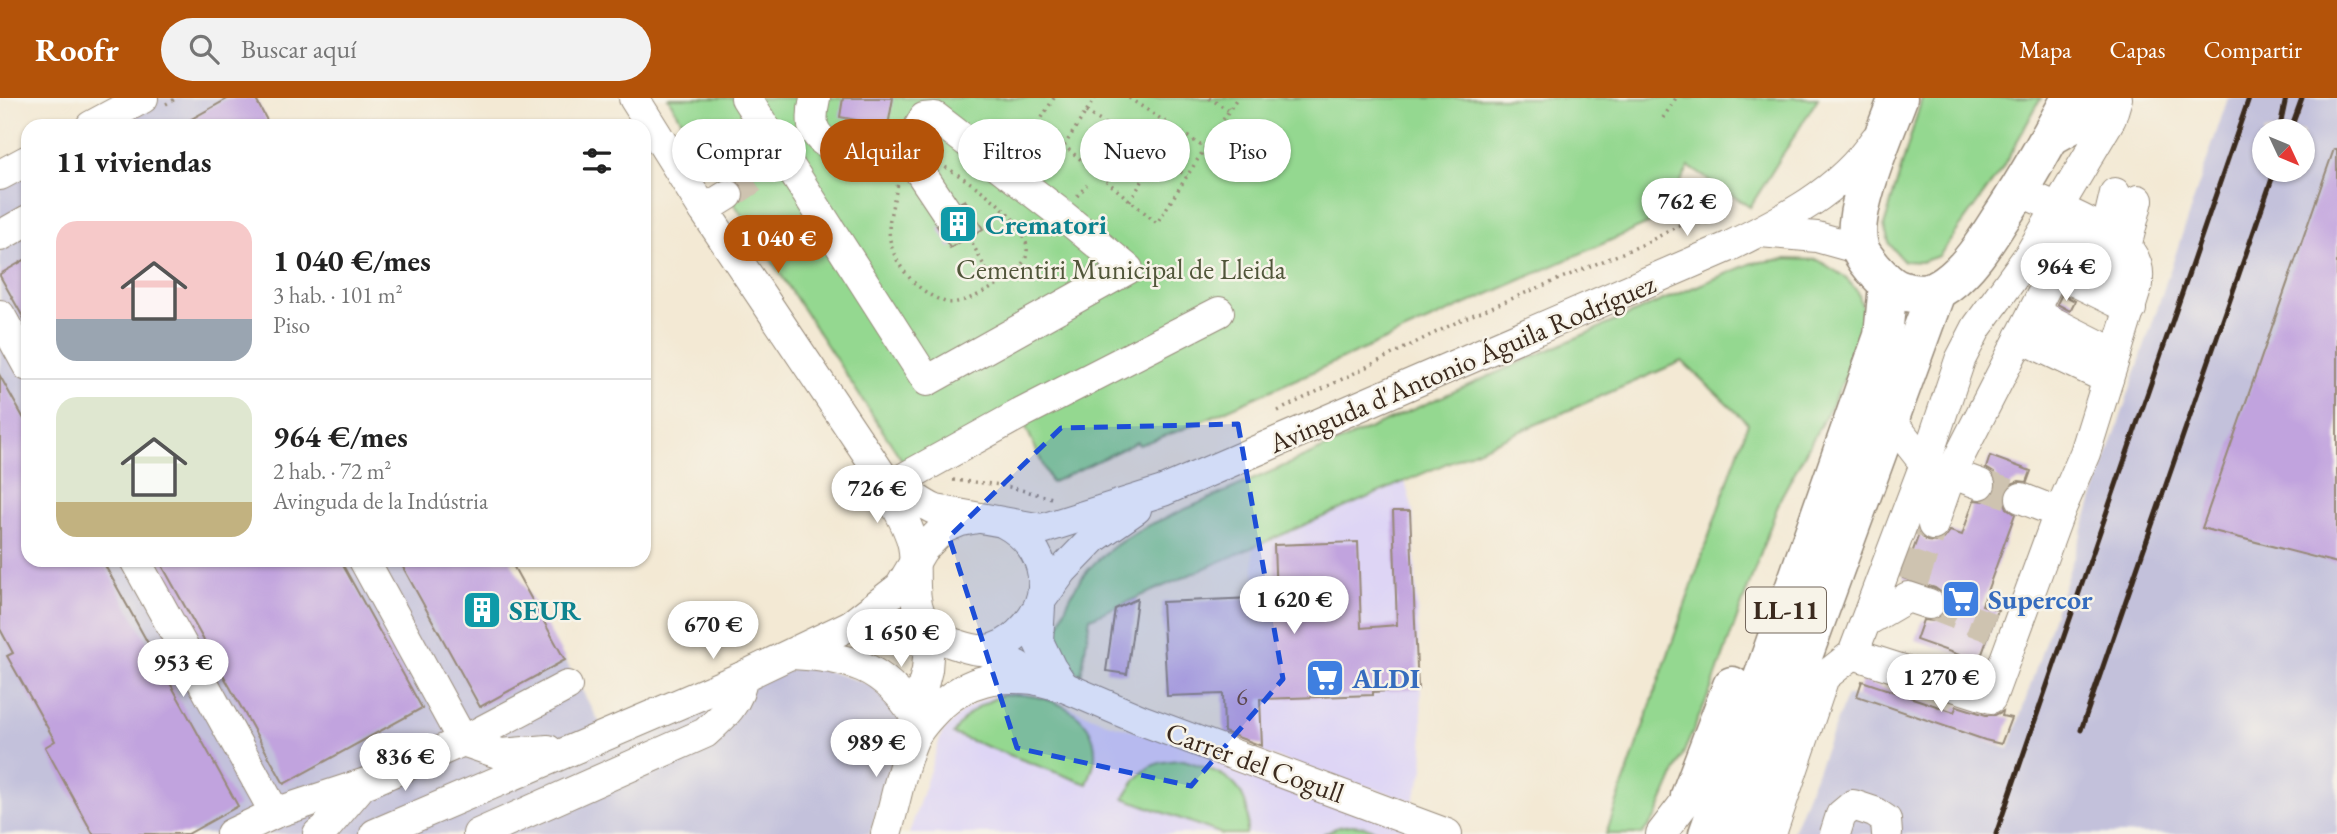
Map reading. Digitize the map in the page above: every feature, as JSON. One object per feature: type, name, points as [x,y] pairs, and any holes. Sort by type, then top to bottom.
[{"type":"main road","name":"LL-11","points":[[1738,834],[1936,292],[1965,268],[2019,191],[2071,98]]},
{"type":"main road","points":[[2051,136],[2090,114],[2109,98]]},
{"type":"main road","points":[[1895,107],[1867,184],[1857,239],[1860,249],[1888,285],[1920,295],[1936,292]]},
{"type":"main road","name":"LL-11","points":[[1709,834],[1883,336],[1888,285]]},
{"type":"main road","points":[[1690,796],[1796,525],[1864,387]]},
{"type":"street","points":[[634,98],[651,119]]},
{"type":"street","points":[[746,98],[758,119]]},
{"type":"street","points":[[2079,240],[2117,98]]},
{"type":"street","name":"Avinguda d'Antonio Águila Rodríguez","points":[[373,834],[741,677],[851,625],[900,587],[922,550],[944,528],[961,521],[990,520],[1042,529],[1163,491],[1760,232],[1812,201],[1846,175],[1867,153],[1895,107]]},
{"type":"street","points":[[110,119],[130,112]]},
{"type":"street","points":[[651,119],[711,195],[897,478],[921,504],[936,510],[990,520],[1018,531],[1035,552],[1044,578],[1038,641],[1051,668],[1051,683],[1011,677],[978,681],[956,691],[917,727]]},
{"type":"street","points":[[798,182],[927,381],[1128,269],[944,123]]},
{"type":"street","points":[[0,175],[21,164]]},
{"type":"street","points":[[927,182],[946,211]]},
{"type":"street","points":[[2019,191],[2079,240],[2134,296]]},
{"type":"street","points":[[1770,834],[1824,677],[1853,654],[1938,469],[2001,375],[2030,318],[2079,240],[2126,197]]},
{"type":"street","points":[[0,236],[21,224]]},
{"type":"street","name":"Avinguda d'Antonio Águila Rodríguez","points":[[1760,232],[1817,237],[1860,249]]},
{"type":"street","points":[[1853,654],[1991,698],[2002,631],[2085,453],[2134,296],[2138,265],[2079,240],[2025,261],[1977,327],[1960,360],[1938,469],[1933,525]]},
{"type":"street","points":[[886,834],[917,727],[927,670],[930,630],[922,620],[918,607],[912,541],[904,520],[887,491],[897,478],[1219,312]]},
{"type":"street","points":[[0,316],[21,354]]},
{"type":"street","points":[[2030,318],[2114,360]]},
{"type":"street","points":[[2030,318],[2114,360]]},
{"type":"street","points":[[1960,360],[2001,375]]},
{"type":"street","points":[[1889,418],[1938,469],[1980,484]]},
{"type":"street","name":"Avinguda d'Antonio Águila Rodríguez","points":[[851,625],[905,622],[930,630],[942,640],[971,649],[985,650],[1001,646],[1030,623],[1041,601],[1063,570],[1094,538],[1163,491]]},
{"type":"street","points":[[2021,498],[2059,513]]},
{"type":"street","points":[[139,567],[275,813]]},
{"type":"street","points":[[369,567],[463,741],[501,754],[576,747]]},
{"type":"street","points":[[1867,621],[1916,594]]},
{"type":"street","points":[[917,727],[942,687],[961,667],[985,650]]},
{"type":"street","name":"Carrer del Cogull","points":[[985,650],[1051,683],[1140,720],[1301,772],[1447,834]]},
{"type":"street","points":[[788,654],[831,657],[857,664],[879,676],[896,690],[917,727]]},
{"type":"street","points":[[478,834],[705,733],[736,699],[741,687],[741,677]]},
{"type":"street","points":[[232,834],[275,813],[366,783],[421,760],[567,686]]},
{"type":"street","points":[[421,760],[440,771],[451,785],[455,800]]},
{"type":"street","points":[[318,834],[366,783]]},
{"type":"street","points":[[366,783],[362,811],[373,834]]},
{"type":"street","points":[[1661,834],[1690,796]]},
{"type":"street","points":[[1677,834],[1690,796]]},
{"type":"street","points":[[1835,834],[1841,816],[1853,805],[1874,812],[1886,820],[1887,834]]},
{"type":"path","points":[[1041,119],[1054,98]]},
{"type":"path","points":[[1129,98],[1204,147]]},
{"type":"path","points":[[1209,98],[1229,111]]},
{"type":"path","points":[[1224,119],[1237,98]]},
{"type":"path","points":[[1663,118],[1676,98]]},
{"type":"path","points":[[1066,143],[1093,99]]},
{"type":"path","points":[[1086,112],[1097,119]]},
{"type":"path","points":[[1066,148],[1080,159]]},
{"type":"path","points":[[1190,171],[1204,150]]},
{"type":"path","points":[[1108,182],[1157,223],[1183,182]]},
{"type":"path","points":[[1130,201],[1142,182]]},
{"type":"path","points":[[1277,412],[1465,318],[1644,244],[1682,224],[1724,221]]},
{"type":"path","points":[[969,237],[995,285]]},
{"type":"path","points":[[897,478],[1002,485],[1055,498]]},
{"type":"highlighted area","points":[[1238,424],[1283,679],[1191,786],[1017,748],[949,537],[1061,428]]},
{"type":"shaded area","points":[[144,98],[255,98],[266,119],[105,119]]},
{"type":"shaded area","points":[[2228,98],[2337,98],[2337,834],[1792,834],[1847,695],[1873,701],[2009,749]]},
{"type":"shaded area","points":[[21,164],[21,567],[514,567],[606,734],[805,664],[872,685],[905,723],[870,834],[0,834],[0,175]]},
{"type":"shaded area","points":[[1405,481],[1413,511],[1424,770],[1413,801],[1262,753],[1253,548]],"holes":[[[1357,542],[1361,628],[1371,628],[1373,694],[1280,698],[1274,546]]]},
{"type":"shaded area","points":[[1017,692],[1048,698],[1107,723],[1292,775],[1445,834],[909,834],[942,733],[963,711],[983,699],[999,693]]},
{"type":"green space","name":"Cementiri Municipal de Lleida","points":[[668,98],[1818,98],[1750,207],[1689,167],[1659,219],[1181,430],[1139,445],[1137,442],[1051,483],[1016,405],[907,468],[720,182],[806,182],[806,119],[681,119]]},
{"type":"green space","points":[[1922,98],[2041,98],[2002,169],[1939,256],[1921,262],[1904,261],[1890,245],[1884,226]]},
{"type":"green space","points":[[1786,259],[1818,260],[1845,277],[1858,292],[1862,306],[1862,335],[1832,404],[1781,497],[1712,687],[1656,817],[1642,834],[1606,834],[1748,423],[1682,361],[1090,618],[1081,676],[1061,655],[1057,643],[1058,633],[1067,603],[1075,588],[1105,553],[1147,526],[1656,303],[1752,263]]},
{"type":"green space","points":[[1003,695],[1034,696],[1065,707],[1077,716],[1094,741],[1095,758],[1087,784],[953,734],[974,710]]},
{"type":"green space","points":[[1184,760],[1212,770],[1235,785],[1247,810],[1246,834],[1222,834],[1124,798],[1147,768],[1162,762]]},
{"type":"green space","points":[[1351,825],[1363,826],[1385,834],[1323,834]]},
{"type":"building","points":[[229,98],[255,98],[266,119],[192,119]]},
{"type":"building","points":[[843,98],[893,98],[889,119],[840,117]]},
{"type":"building","points":[[2334,149],[2337,149],[2337,563],[2202,528]]},
{"type":"building","name":"Crematori","points":[[965,200],[983,229],[950,248],[937,226],[946,228],[956,225],[962,218],[961,202]]},
{"type":"building","points":[[21,262],[21,314],[0,276]]},
{"type":"building","points":[[2062,294],[2075,301],[2070,311],[2057,304]]},
{"type":"building","points":[[0,376],[21,414],[21,567],[106,567],[238,806],[188,834],[93,834],[45,747],[55,741],[7,656],[13,653],[0,629]]},
{"type":"building","points":[[1990,456],[2031,471],[2027,482],[2011,484],[2005,492],[2004,501],[2007,508],[2015,514],[1982,605],[1998,610],[1979,662],[1916,640],[1923,620],[1933,621],[1941,617],[1946,609],[1946,600],[1935,588],[1903,578],[1919,534],[1927,541],[1936,542],[1944,539],[1950,531],[1962,535],[1974,500],[1984,501],[1992,497],[1997,482],[1994,473],[1986,468]]},
{"type":"building","points":[[1393,511],[1410,511],[1418,689],[1373,692],[1373,695],[1260,699],[1262,746],[1224,732],[1223,694],[1167,696],[1162,602],[1276,597],[1274,545],[1358,542],[1361,628],[1397,625]]},
{"type":"building","points":[[163,567],[344,567],[422,708],[284,784]]},
{"type":"building","name":"SEUR","points":[[403,567],[514,567],[565,660],[480,707]]},
{"type":"building","points":[[1137,599],[1127,674],[1106,671],[1115,609]]},
{"type":"building","points":[[1862,681],[1954,712],[1957,706],[1986,715],[2003,711],[2002,716],[2011,718],[2001,744],[1857,696]]},
{"type":"tunnel","points":[[728,195],[747,182]]},
{"type":"tunnel","points":[[1980,484],[2021,498]]},
{"type":"tunnel","points":[[1913,582],[1933,525]]},
{"type":"tunnel","points":[[1929,604],[1992,628]]},
{"type":"railway","points":[[1996,834],[2249,98]]},
{"type":"railway","points":[[2282,119],[2286,98]]},
{"type":"railway","points":[[2294,119],[2302,98]]},
{"type":"railway","points":[[2081,730],[2271,182]]},
{"type":"place","name":"Crematori","points":[[958,224]]},
{"type":"place","name":"Supercor","points":[[1961,599]]},
{"type":"place","name":"SEUR","points":[[482,610]]},
{"type":"place","name":"ALDI","points":[[1325,678]]}]
